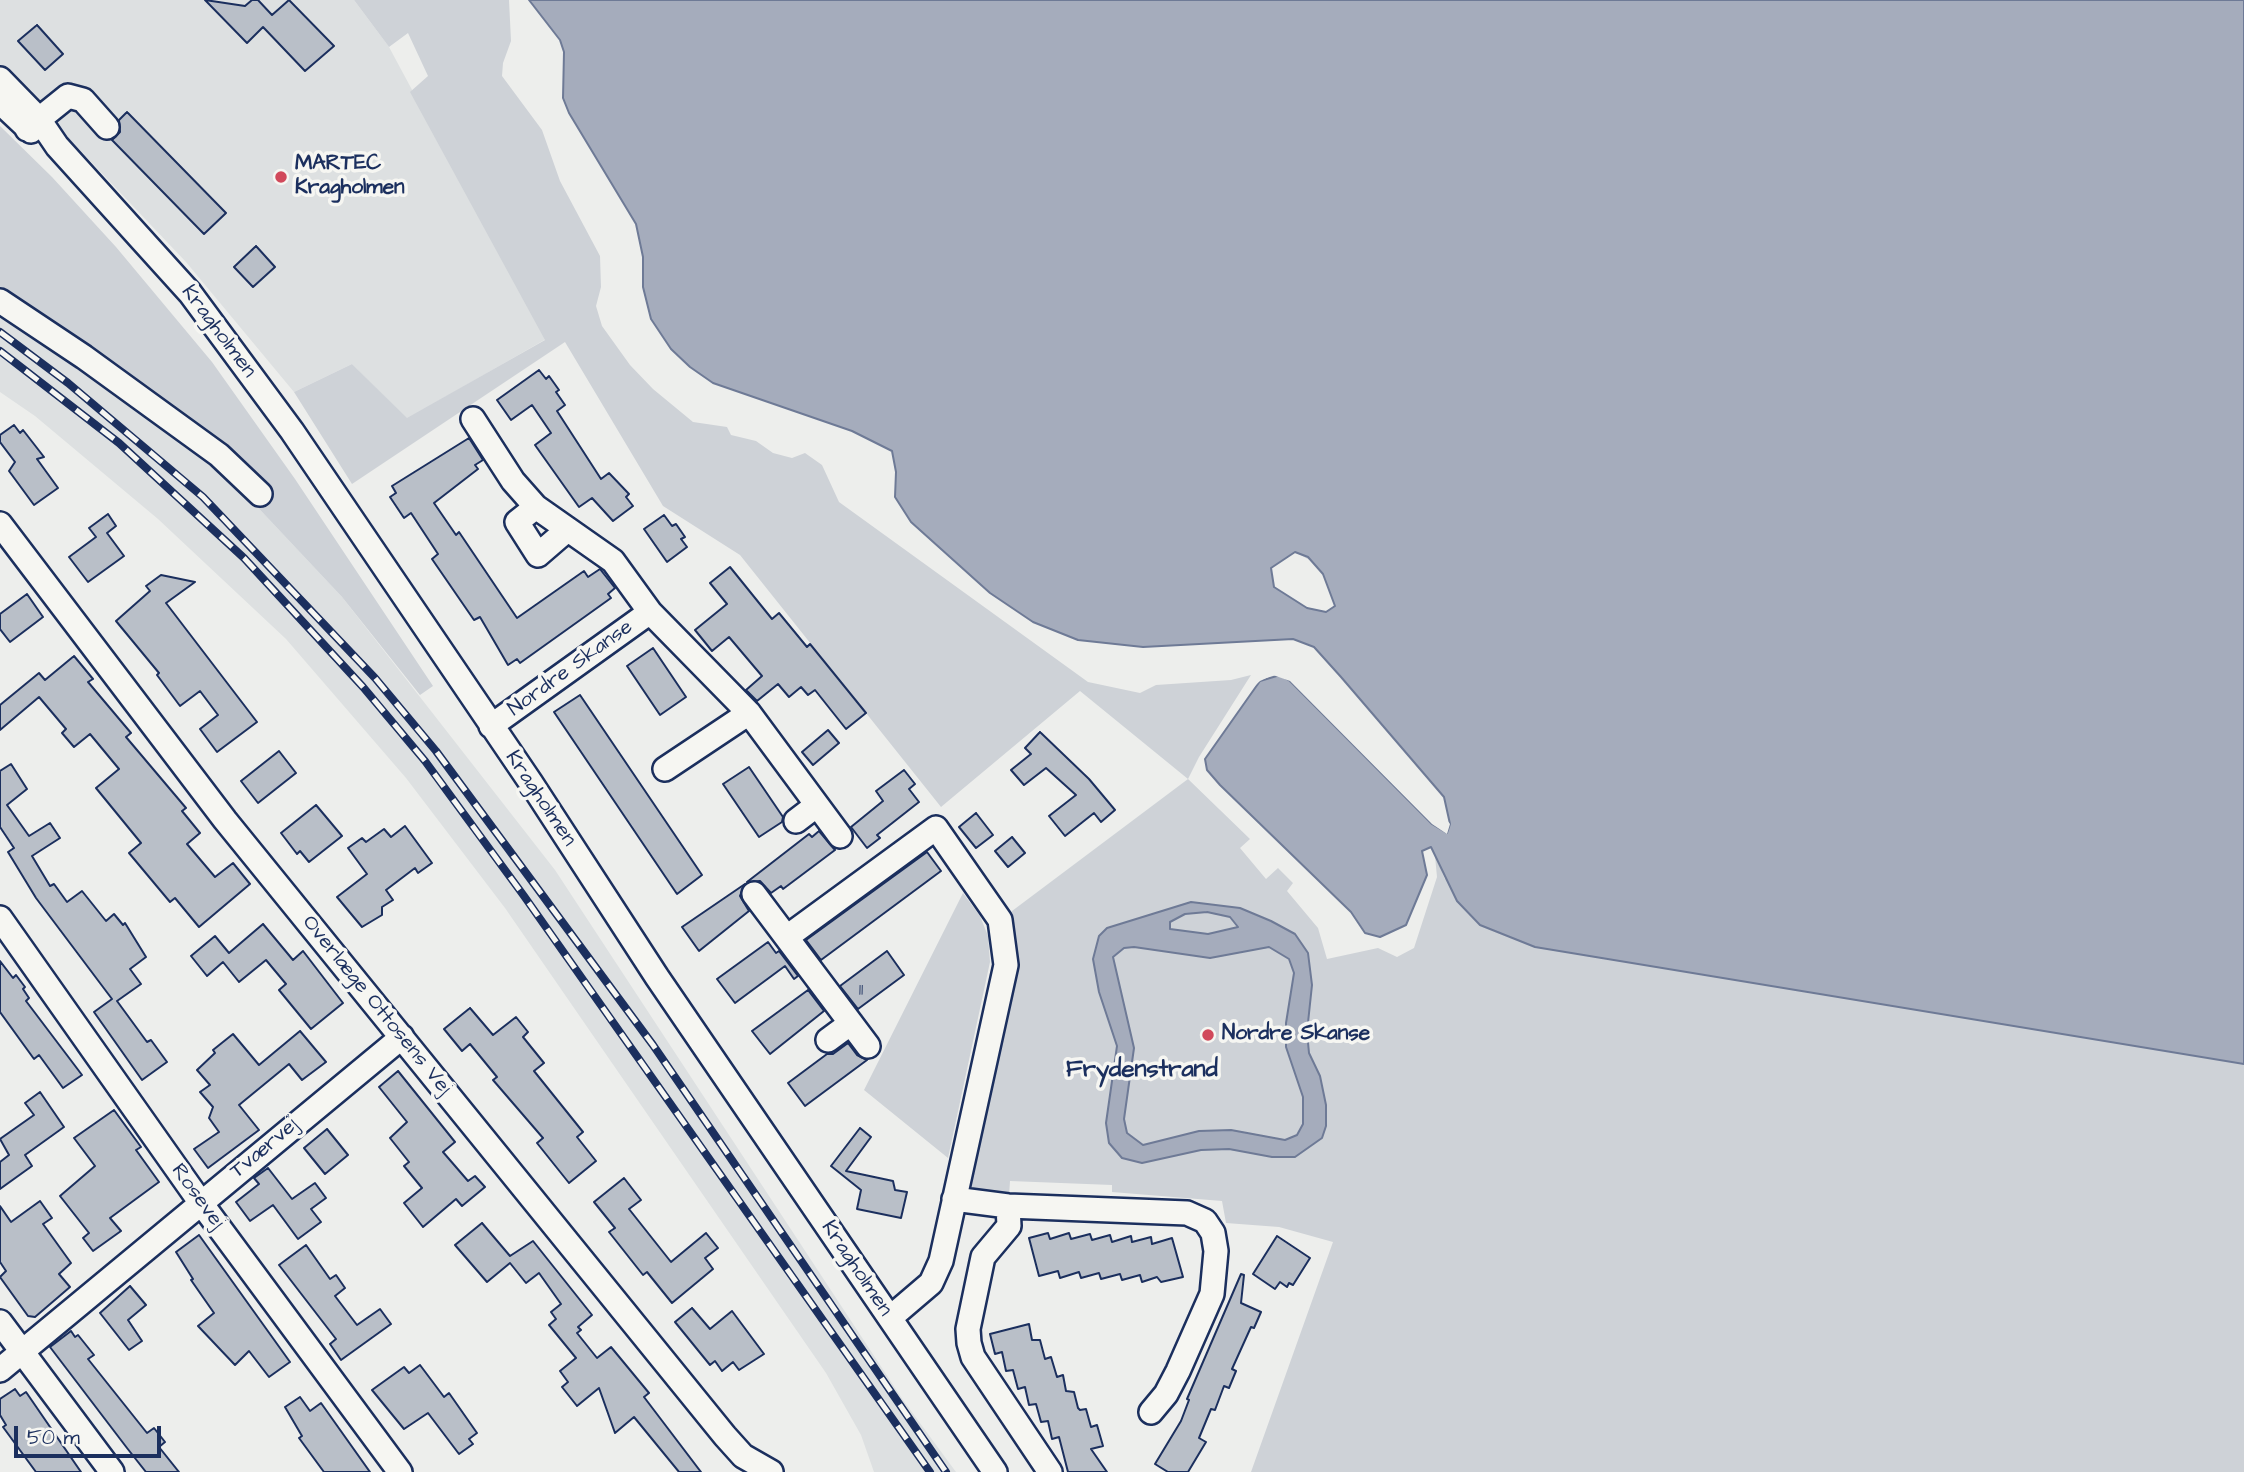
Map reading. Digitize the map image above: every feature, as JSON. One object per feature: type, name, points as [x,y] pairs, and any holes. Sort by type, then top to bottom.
[{"type":"street","name":"Kragholmen","points":[[0,79],[33,123],[145,240],[227,341],[292,431],[995,1472]]},
{"type":"street","points":[[33,123],[68,96],[75,96],[83,100],[107,127]]},
{"type":"street","name":"Kragholmen","points":[[0,102],[33,123]]},
{"type":"street","points":[[0,302],[84,357],[219,455],[260,494]]},
{"type":"street","name":"Nordre Skanse","points":[[473,419],[513,481],[536,507],[567,530],[600,549],[650,612],[750,712],[840,836]]},
{"type":"street","points":[[536,507],[517,522],[538,555],[567,530]]},
{"type":"street","name":"Overlæge Ottosens Vej","points":[[0,524],[142,715],[724,1436],[743,1456],[771,1472]]},
{"type":"street","name":"Nordre Skanse","points":[[491,726],[650,612]]},
{"type":"street","points":[[665,769],[750,712]]},
{"type":"street","points":[[796,821],[817,805]]},
{"type":"street","points":[[787,937],[936,828],[1000,920],[1006,965],[941,1261],[931,1283],[890,1318]]},
{"type":"street","points":[[754,894],[868,1046]]},
{"type":"street","name":"Rosevej","points":[[0,918],[201,1203],[400,1472]]},
{"type":"street","points":[[828,1040],[851,1023]]},
{"type":"street","name":"Tværvej","points":[[0,1370],[402,1037]]},
{"type":"street","points":[[954,1199],[1008,1206],[1187,1213],[1205,1221],[1213,1233],[1216,1251],[1212,1294],[1172,1383],[1151,1412]]},
{"type":"street","points":[[1008,1206],[1009,1226],[983,1257],[968,1329],[969,1343],[973,1357],[1050,1472]]},
{"type":"street","points":[[0,1322],[112,1472]]},
{"type":"shaded area","name":"MARTEC Kragholmen","points":[[0,0],[354,0],[389,47],[546,339],[407,419],[352,364],[294,392],[186,262],[0,66]]},
{"type":"shaded area","points":[[354,0],[509,0],[511,41],[503,63],[502,76],[542,130],[560,181],[600,256],[601,287],[596,306],[602,326],[630,365],[653,389],[693,422],[727,427],[731,435],[756,441],[773,453],[792,458],[805,453],[822,465],[839,502],[1088,682],[1140,693],[1156,685],[1231,680],[1251,675],[1188,779],[1080,691],[941,807],[740,555],[663,506],[565,342],[352,484],[294,392],[352,364],[407,418],[545,340],[410,92],[428,76],[408,33],[389,47]]},
{"type":"shaded area","points":[[2244,0],[2244,1472],[1251,1472],[1333,1242],[1279,1227],[1226,1223],[1222,1201],[1112,1192],[1112,1185],[1010,1181],[1009,1196],[966,1191],[1016,972],[1012,911],[1188,779],[1250,839],[1240,848],[1266,879],[1278,868],[1293,883],[1287,891],[1318,928],[1327,959],[1378,948],[1397,957],[1414,948],[1437,877],[1435,856],[1445,879],[1487,865],[1335,606],[1323,574],[1315,563],[1295,552],[1262,574],[1241,580]]},
{"type":"shaded area","points":[[0,126],[52,177],[116,247],[212,362],[295,479],[433,686],[420,695],[342,597],[216,463],[0,317]]},
{"type":"shaded area","points":[[0,317],[216,463],[342,597],[555,870],[903,1400],[956,1472],[874,1472],[861,1435],[826,1373],[505,908],[406,778],[286,639],[158,519],[35,416],[0,392]]},
{"type":"shaded area","points":[[963,893],[980,916],[988,936],[990,962],[948,1158],[864,1090]]},
{"type":"water","points":[[529,0],[2244,0],[2244,1064],[1535,947],[1480,925],[1457,901],[1431,847],[1422,851],[1427,875],[1406,925],[1380,937],[1365,933],[1351,912],[1220,785],[1207,770],[1205,759],[1260,681],[1280,675],[1290,681],[1432,824],[1447,833],[1450,824],[1444,797],[1314,647],[1293,639],[1143,647],[1078,640],[1033,622],[990,593],[911,522],[895,497],[896,472],[892,451],[852,431],[713,383],[690,367],[671,349],[651,319],[643,287],[643,257],[636,224],[569,113],[563,98],[564,52],[560,40]],"holes":[[[1295,552],[1308,557],[1323,574],[1335,606],[1326,612],[1307,608],[1274,587],[1271,568]]]},
{"type":"water","points":[[1191,902],[1240,908],[1295,934],[1308,953],[1312,985],[1307,1032],[1309,1053],[1320,1076],[1326,1105],[1326,1126],[1322,1138],[1295,1157],[1272,1157],[1229,1149],[1201,1150],[1142,1163],[1122,1158],[1109,1143],[1106,1123],[1117,1046],[1099,992],[1093,959],[1099,936],[1107,928]],"holes":[[[1207,912],[1230,917],[1238,927],[1208,934],[1170,929],[1170,922],[1185,914]],[[1134,947],[1210,958],[1269,947],[1289,959],[1294,973],[1286,1023],[1286,1047],[1303,1097],[1303,1124],[1297,1135],[1285,1140],[1231,1130],[1199,1131],[1143,1145],[1127,1133],[1124,1119],[1134,1048],[1113,957],[1124,948]]]},
{"type":"pier","points":[[1272,672],[1281,672],[1293,678],[1434,821],[1445,828],[1446,819],[1450,824],[1447,834],[1432,824],[1290,681],[1273,675],[1260,681],[1245,695],[1258,678]]},
{"type":"building","points":[[205,0],[245,6],[252,0],[258,0],[272,15],[289,0],[334,46],[305,71],[263,27],[247,43]]},
{"type":"building","points":[[37,25],[63,54],[45,70],[18,41]]},
{"type":"building","points":[[127,112],[226,213],[204,234],[112,140],[120,132],[119,120]]},
{"type":"building","points":[[256,246],[275,267],[253,287],[234,267]]},
{"type":"building","points":[[539,370],[546,379],[549,376],[559,390],[556,392],[565,405],[557,411],[601,479],[609,473],[629,494],[626,497],[633,506],[613,521],[592,498],[579,507],[535,445],[551,433],[532,405],[511,420],[497,400]]},
{"type":"building","points":[[14,425],[20,433],[23,430],[44,457],[37,459],[58,488],[34,505],[9,471],[15,462],[0,442],[0,435]]},
{"type":"building","points":[[469,438],[483,460],[475,465],[478,469],[434,503],[456,535],[459,532],[517,618],[584,571],[588,577],[600,569],[615,588],[608,594],[611,598],[520,663],[517,659],[508,665],[480,617],[474,620],[432,559],[438,554],[411,513],[404,518],[390,497],[396,493],[392,486]]},
{"type":"building","points":[[108,514],[116,526],[107,533],[124,556],[88,582],[69,557],[96,537],[89,528]]},
{"type":"building","points":[[664,515],[672,526],[676,524],[685,537],[681,539],[687,547],[667,562],[644,529]]},
{"type":"building","points":[[730,567],[772,619],[779,613],[807,647],[810,644],[866,713],[846,729],[815,690],[808,695],[801,687],[789,697],[778,684],[757,701],[746,690],[762,676],[729,637],[712,651],[695,630],[727,604],[710,583]]},
{"type":"building","points":[[161,575],[195,582],[166,603],[257,722],[217,752],[200,729],[218,715],[200,691],[180,706],[157,675],[159,673],[116,621],[150,591],[146,586]]},
{"type":"building","points":[[27,594],[43,617],[10,642],[0,629],[0,614]]},
{"type":"building","points":[[653,648],[686,697],[660,715],[627,666]]},
{"type":"building","points":[[74,656],[93,679],[88,682],[131,733],[126,737],[186,808],[182,811],[200,833],[187,844],[215,877],[233,863],[250,884],[199,927],[175,898],[170,902],[129,853],[141,843],[96,788],[119,769],[90,734],[74,747],[62,733],[66,729],[39,697],[0,730],[0,705],[39,673],[45,680]]},
{"type":"building","points":[[580,695],[702,875],[677,894],[554,712]]},
{"type":"building","points":[[828,730],[839,743],[813,765],[802,752]]},
{"type":"building","points":[[1040,732],[1089,779],[1115,810],[1101,822],[1094,813],[1065,836],[1049,816],[1076,795],[1046,768],[1024,785],[1011,770],[1031,754],[1025,748]]},
{"type":"building","points":[[279,751],[296,773],[258,803],[241,781]]},
{"type":"building","points":[[11,764],[27,789],[7,805],[29,836],[50,823],[60,838],[32,856],[50,886],[54,884],[67,902],[82,891],[106,921],[114,914],[123,925],[125,923],[146,957],[130,969],[141,984],[117,1001],[147,1042],[151,1040],[167,1062],[142,1080],[94,1012],[112,999],[36,898],[8,852],[14,848],[0,827],[0,771]]},
{"type":"building","points":[[749,767],[783,817],[782,822],[759,837],[723,784]]},
{"type":"building","points":[[904,770],[915,784],[909,789],[919,802],[877,835],[880,838],[867,848],[851,827],[883,801],[876,791]]},
{"type":"building","points":[[316,805],[342,836],[309,862],[300,851],[297,854],[281,833]]},
{"type":"building","points":[[976,813],[993,835],[976,848],[959,827]]},
{"type":"building","points":[[405,826],[432,863],[418,873],[415,868],[386,890],[393,900],[382,907],[382,915],[362,927],[337,897],[367,874],[348,848],[362,838],[366,842],[384,829],[391,837]]},
{"type":"building","points":[[819,831],[835,850],[783,889],[781,886],[771,893],[760,881],[747,882],[809,834],[812,837]]},
{"type":"building","points":[[1012,837],[1025,853],[1008,867],[995,851]]},
{"type":"building","points":[[927,852],[941,871],[821,960],[806,940]]},
{"type":"building","points":[[745,884],[740,896],[749,911],[699,951],[682,927]]},
{"type":"building","points":[[263,924],[293,960],[303,951],[343,1003],[311,1029],[279,990],[286,984],[266,960],[239,982],[223,962],[207,976],[191,956],[215,936],[229,953]]},
{"type":"building","points":[[768,942],[776,953],[779,951],[798,976],[794,979],[785,966],[735,1003],[717,979]]},
{"type":"building","points":[[887,951],[904,975],[858,1009],[840,986]]},
{"type":"building","points":[[0,961],[13,978],[16,975],[25,987],[23,989],[29,998],[26,1001],[82,1075],[63,1088],[39,1055],[34,1059],[0,1012]]},
{"type":"building","points":[[808,990],[824,1011],[770,1054],[752,1031]]},
{"type":"building","points":[[470,1008],[493,1035],[516,1017],[528,1032],[523,1037],[544,1063],[534,1071],[583,1132],[577,1137],[596,1161],[569,1183],[537,1143],[543,1138],[493,1080],[497,1077],[470,1044],[462,1051],[444,1029]]},
{"type":"building","points":[[300,1031],[326,1062],[302,1080],[289,1064],[239,1105],[259,1130],[208,1168],[194,1149],[219,1132],[209,1118],[213,1107],[200,1092],[210,1085],[197,1070],[215,1053],[213,1050],[233,1034],[259,1065]]},
{"type":"building","points":[[848,1043],[857,1055],[867,1060],[805,1106],[788,1083],[827,1054],[833,1054]]},
{"type":"building","points":[[398,1071],[455,1142],[443,1152],[468,1181],[475,1176],[485,1187],[462,1206],[456,1199],[423,1227],[404,1203],[422,1188],[404,1166],[409,1162],[390,1138],[407,1122],[379,1087]]},
{"type":"building","points":[[40,1092],[64,1127],[25,1155],[32,1166],[0,1189],[0,1162],[9,1155],[0,1139],[34,1115],[25,1103]]},
{"type":"building","points":[[114,1110],[141,1147],[136,1150],[159,1182],[110,1218],[121,1231],[93,1251],[83,1238],[89,1233],[60,1196],[95,1166],[74,1138]]},
{"type":"building","points":[[860,1128],[871,1137],[846,1171],[893,1181],[895,1190],[907,1192],[901,1218],[857,1209],[861,1190],[831,1166]]},
{"type":"building","points":[[327,1129],[348,1155],[325,1174],[304,1148]]},
{"type":"building","points":[[268,1168],[292,1199],[315,1183],[326,1198],[311,1209],[321,1222],[298,1239],[273,1205],[250,1221],[236,1202],[259,1184],[254,1178]]},
{"type":"building","points":[[624,1178],[641,1200],[629,1209],[671,1262],[706,1233],[718,1248],[705,1258],[713,1269],[672,1303],[647,1272],[643,1275],[609,1232],[615,1228],[594,1202]]},
{"type":"building","points":[[40,1201],[52,1218],[43,1224],[71,1263],[59,1274],[70,1287],[35,1317],[28,1316],[0,1277],[6,1271],[0,1262],[0,1206],[11,1222]]},
{"type":"building","points":[[482,1223],[510,1256],[533,1241],[592,1315],[578,1327],[581,1330],[577,1333],[597,1358],[611,1347],[649,1393],[644,1397],[701,1472],[679,1472],[634,1417],[615,1433],[599,1388],[577,1406],[562,1387],[568,1382],[560,1371],[576,1358],[549,1325],[556,1319],[551,1312],[561,1304],[539,1273],[526,1283],[510,1263],[487,1282],[455,1245]]},
{"type":"building","points":[[1048,1233],[1050,1239],[1069,1233],[1071,1239],[1090,1234],[1092,1240],[1110,1235],[1112,1242],[1131,1236],[1132,1242],[1151,1237],[1152,1244],[1172,1238],[1183,1277],[1161,1282],[1157,1277],[1142,1282],[1140,1275],[1122,1280],[1120,1274],[1101,1279],[1099,1273],[1081,1278],[1079,1272],[1060,1278],[1058,1271],[1039,1276],[1029,1238]]},
{"type":"building","points":[[199,1235],[290,1362],[269,1377],[249,1351],[235,1365],[198,1326],[214,1313],[176,1252]]},
{"type":"building","points":[[1277,1236],[1310,1258],[1293,1285],[1289,1283],[1287,1287],[1280,1282],[1275,1289],[1253,1274]]},
{"type":"building","points":[[306,1245],[330,1279],[336,1275],[345,1288],[335,1296],[357,1325],[380,1309],[391,1324],[341,1360],[330,1344],[336,1339],[279,1265]]},
{"type":"building","points":[[1241,1274],[1244,1275],[1241,1303],[1261,1312],[1254,1328],[1251,1327],[1232,1369],[1236,1371],[1229,1388],[1224,1386],[1215,1410],[1211,1409],[1199,1438],[1206,1442],[1188,1472],[1168,1472],[1155,1464],[1181,1421],[1189,1400],[1187,1399]]},
{"type":"building","points":[[130,1286],[146,1305],[128,1320],[142,1341],[129,1350],[100,1313]]},
{"type":"building","points":[[692,1308],[710,1329],[732,1311],[764,1354],[739,1370],[733,1362],[722,1371],[715,1361],[710,1365],[675,1322]]},
{"type":"building","points":[[1029,1324],[1032,1340],[1040,1340],[1045,1359],[1051,1357],[1057,1377],[1063,1375],[1066,1391],[1074,1392],[1080,1410],[1086,1409],[1091,1427],[1097,1425],[1103,1446],[1091,1449],[1107,1472],[1068,1472],[1059,1437],[1052,1439],[1048,1421],[1041,1422],[1036,1404],[1029,1405],[1025,1387],[1018,1389],[1013,1370],[1006,1371],[1002,1352],[995,1354],[990,1334]]},
{"type":"building","points":[[71,1331],[75,1337],[78,1335],[94,1355],[88,1359],[147,1433],[154,1428],[165,1442],[159,1447],[179,1472],[146,1472],[127,1448],[50,1347]]},
{"type":"building","points":[[420,1365],[444,1397],[449,1393],[477,1433],[469,1439],[473,1444],[459,1454],[428,1413],[404,1429],[372,1390],[404,1367],[409,1373]]},
{"type":"building","points":[[15,1389],[20,1396],[26,1392],[81,1472],[36,1472],[3,1427],[6,1425],[0,1415],[0,1399]]},
{"type":"building","points":[[300,1397],[310,1411],[321,1403],[370,1472],[324,1472],[299,1438],[302,1436],[285,1407]]},
{"type":"railway","points":[[0,332],[68,383],[203,497],[375,678],[436,751],[653,1045],[946,1472]]},
{"type":"railway","points":[[0,351],[119,443],[244,558],[363,687],[425,761],[524,896],[930,1472]]},
{"type":"place","name":"MARTEC Kragholmen","points":[[281,177]]},
{"type":"place","name":"Nordre Skanse","points":[[1208,1035]]},
{"type":"district","name":"Frydenstrand","points":[[1142,1071]]}]
